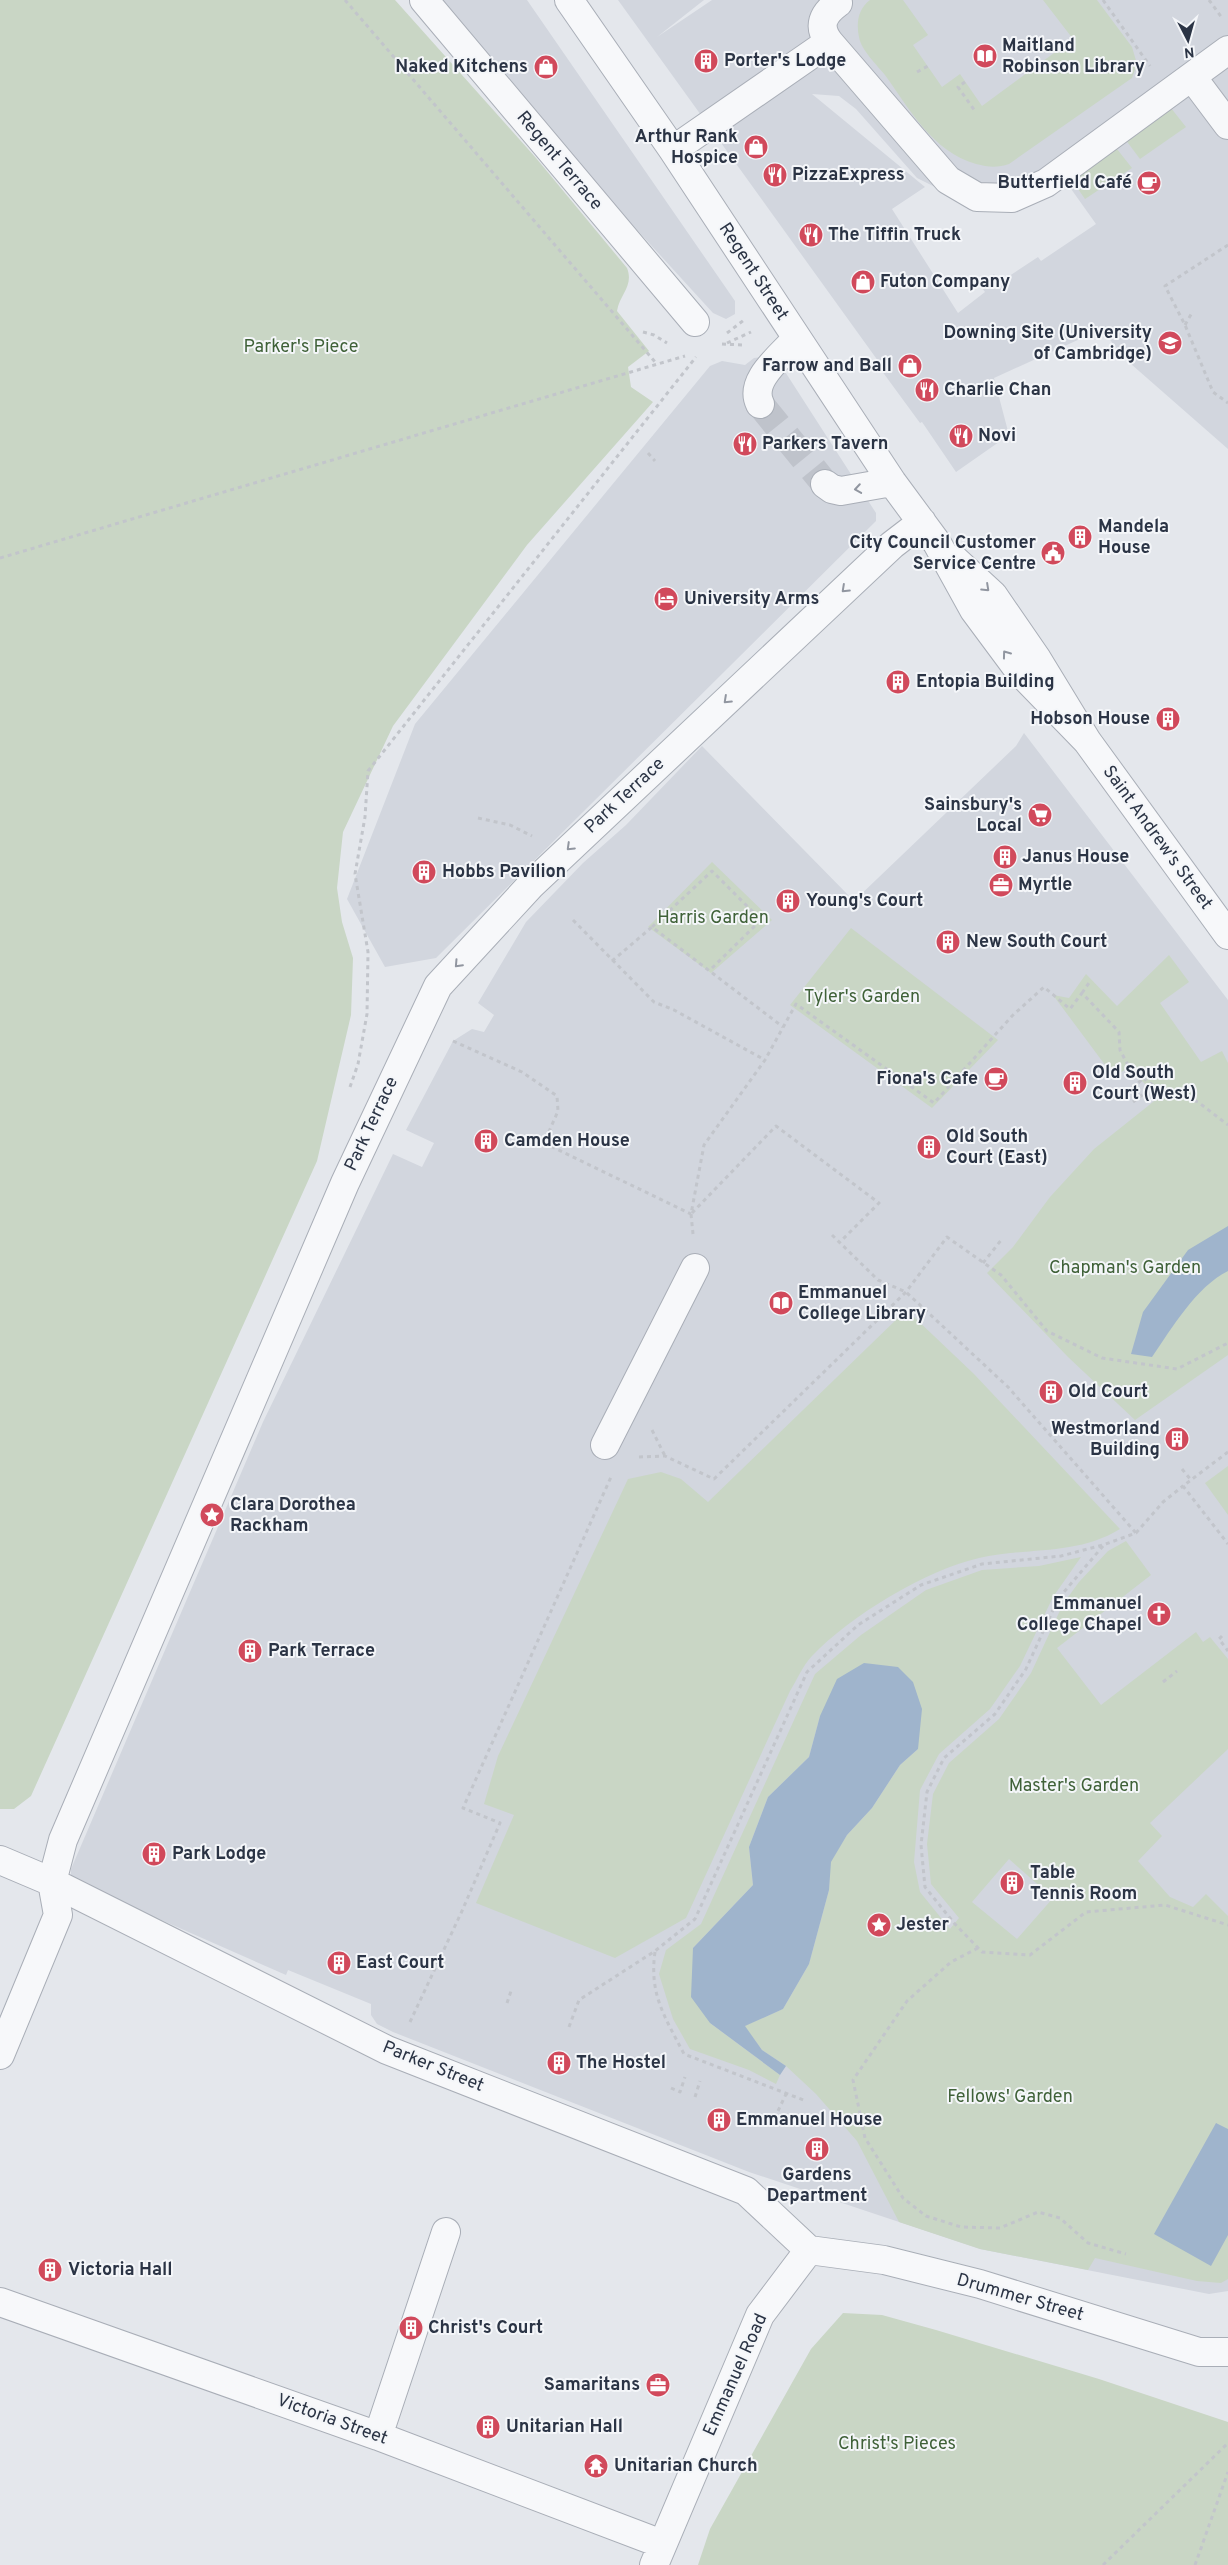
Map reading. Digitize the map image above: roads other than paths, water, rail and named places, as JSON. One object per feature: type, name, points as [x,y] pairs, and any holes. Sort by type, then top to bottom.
[{"type":"street","name":"Regent Terrace","points":[[424,0],[695,322]]},
{"type":"street","name":"Regent Street","points":[[569,0],[673,150],[892,482],[929,533]]},
{"type":"street","points":[[835,0],[838,3],[827,11],[822,21],[822,34],[948,180],[977,197],[1012,198],[1046,183],[1228,50]]},
{"type":"street","points":[[673,150],[829,42]]},
{"type":"street","points":[[1192,77],[1228,124]]},
{"type":"street","points":[[760,404],[756,392],[759,382],[796,338]]},
{"type":"street","points":[[825,484],[832,489],[840,491],[892,482]]},
{"type":"street","name":"Saint Andrew's Street","points":[[929,533],[974,610],[1020,672],[1087,741],[1228,935]]},
{"type":"street","name":"Park Terrace","points":[[52,1882],[62,1840],[341,1192],[438,986],[531,885],[892,545],[929,533]]},
{"type":"street","points":[[605,1445],[695,1268]]},
{"type":"street","name":"Parker Street","points":[[0,1860],[52,1882],[387,2050],[746,2191],[809,2250]]},
{"type":"street","points":[[0,2055],[58,1915],[52,1882]]},
{"type":"street","points":[[378,2436],[446,2232]]},
{"type":"street","name":"Drummer Street","points":[[809,2250],[893,2263],[980,2284],[1198,2352],[1228,2352]]},
{"type":"street","name":"Emmanuel Road","points":[[658,2555],[760,2315],[809,2250]]},
{"type":"street","name":"Victoria Street","points":[[0,2302],[378,2436],[658,2555]]},
{"type":"water","points":[[1228,1226],[1228,1271],[1205,1287],[1195,1298],[1176,1321],[1152,1357],[1131,1354],[1143,1312],[1188,1250]]},
{"type":"water","points":[[864,1663],[898,1667],[913,1682],[922,1709],[918,1749],[900,1765],[872,1808],[847,1835],[831,1862],[829,1890],[809,1964],[783,2009],[745,2026],[762,2050],[786,2066],[780,2075],[710,2023],[691,1997],[693,1948],[753,1885],[749,1847],[768,1797],[809,1757],[820,1716],[837,1679]]},
{"type":"water","points":[[1216,2123],[1228,2129],[1228,2235],[1211,2266],[1154,2234]]},
{"type":"tunnel","points":[[760,404],[825,484]]},
{"type":"place","name":"Maitland Robinson Library","points":[[985,56]]},
{"type":"place","name":"Porter's Lodge","points":[[706,61]]},
{"type":"place","name":"Naked Kitchens","points":[[546,67]]},
{"type":"place","name":"Arthur Rank Hospice","points":[[756,147]]},
{"type":"place","name":"PizzaExpress","points":[[775,175]]},
{"type":"place","name":"Butterfield Café","points":[[1149,183]]},
{"type":"place","name":"The Tiffin Truck","points":[[811,235]]},
{"type":"place","name":"Futon Company","points":[[863,282]]},
{"type":"place","name":"Downing Site (University of Cambridge)","points":[[1170,343]]},
{"type":"place","name":"Farrow and Ball","points":[[910,366]]},
{"type":"place","name":"Charlie Chan","points":[[927,390]]},
{"type":"place","name":"Novi","points":[[961,436]]},
{"type":"place","name":"Parkers Tavern","points":[[745,444]]},
{"type":"place","name":"Mandela House","points":[[1080,537]]},
{"type":"place","name":"City Council Customer Service Centre","points":[[1053,553]]},
{"type":"place","name":"University Arms","points":[[666,599]]},
{"type":"place","name":"Entopia Building","points":[[898,682]]},
{"type":"place","name":"Hobson House","points":[[1168,719]]},
{"type":"place","name":"Sainsbury's Local","points":[[1040,815]]},
{"type":"place","name":"Janus House","points":[[1005,857]]},
{"type":"place","name":"Hobbs Pavilion","points":[[424,872]]},
{"type":"place","name":"Myrtle","points":[[1001,885]]},
{"type":"place","name":"Young's Court","points":[[788,901]]},
{"type":"place","name":"New South Court","points":[[948,942]]},
{"type":"place","name":"Fiona's Cafe","points":[[996,1079]]},
{"type":"place","name":"Old South Court (West)","points":[[1075,1083]]},
{"type":"place","name":"Camden House","points":[[486,1141]]},
{"type":"place","name":"Old South Court (East)","points":[[929,1147]]},
{"type":"place","name":"Emmanuel College Library","points":[[781,1303]]},
{"type":"place","name":"Old Court","points":[[1051,1392]]},
{"type":"place","name":"Westmorland Building","points":[[1177,1439]]},
{"type":"place","name":"Clara Dorothea Rackham","points":[[212,1515]]},
{"type":"place","name":"Emmanuel College Chapel","points":[[1159,1614]]},
{"type":"place","name":"Park Terrace","points":[[250,1651]]},
{"type":"place","name":"Park Lodge","points":[[154,1854]]},
{"type":"place","name":"Table Tennis Room","points":[[1012,1883]]},
{"type":"place","name":"Jester","points":[[879,1925]]},
{"type":"place","name":"East Court","points":[[339,1963]]},
{"type":"place","name":"The Hostel","points":[[559,2063]]},
{"type":"place","name":"Emmanuel House","points":[[719,2120]]},
{"type":"place","name":"Gardens Department","points":[[817,2149]]},
{"type":"place","name":"Victoria Hall","points":[[50,2270]]},
{"type":"place","name":"Christ's Court","points":[[411,2328]]},
{"type":"place","name":"Samaritans","points":[[658,2385]]},
{"type":"place","name":"Unitarian Hall","points":[[488,2427]]},
{"type":"place","name":"Unitarian Church","points":[[596,2466]]},
{"type":"park label","name":"Parker's Piece","points":[[301,347]]},
{"type":"park label","name":"Harris Garden","points":[[713,918]]},
{"type":"park label","name":"Tyler's Garden","points":[[862,997]]},
{"type":"park label","name":"Chapman's Garden","points":[[1125,1268]]},
{"type":"park label","name":"Master's Garden","points":[[1074,1786]]},
{"type":"park label","name":"Fellows' Garden","points":[[1010,2097]]},
{"type":"park label","name":"Christ's Pieces","points":[[897,2444]]}]
